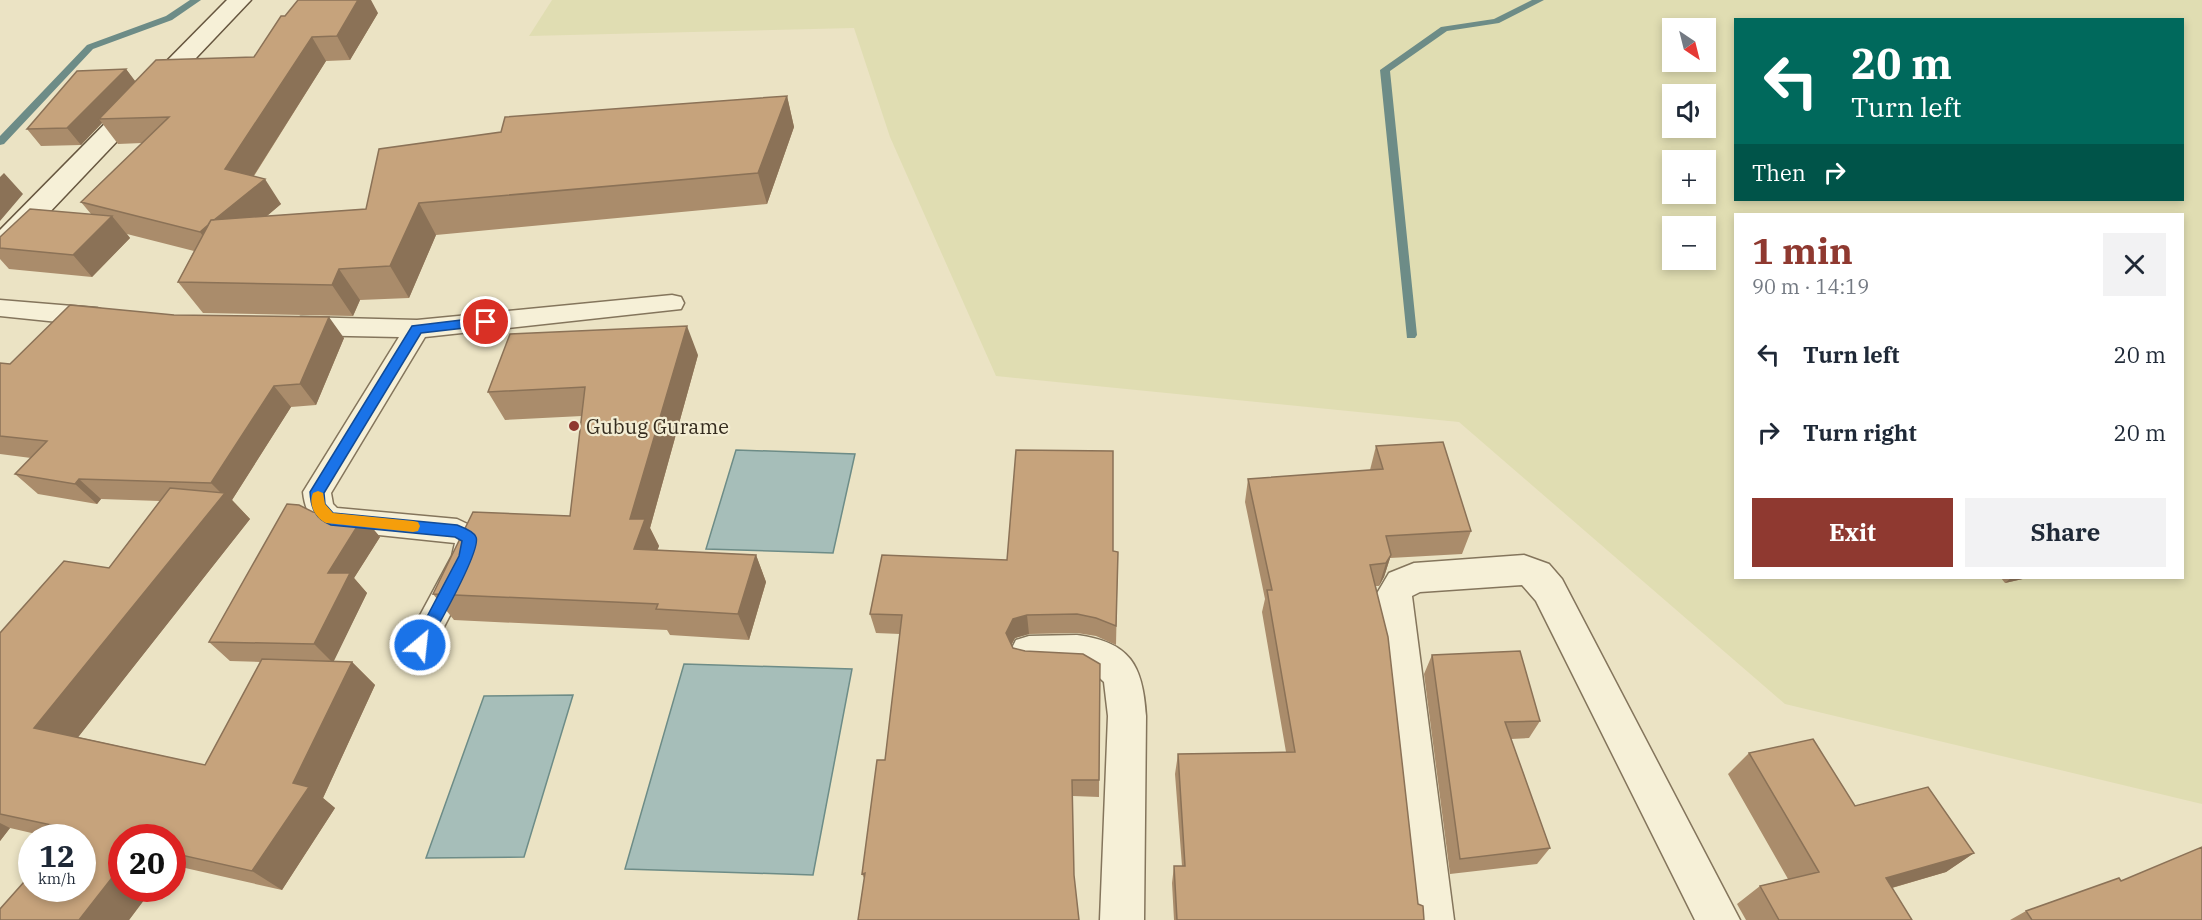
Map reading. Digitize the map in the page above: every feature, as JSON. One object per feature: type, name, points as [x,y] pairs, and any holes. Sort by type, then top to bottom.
[{"type":"street","points":[[0,247],[240,0]]},
{"type":"street","points":[[1431,920],[1393,601],[1394,590],[1403,581],[1420,577],[1524,570],[1536,575],[1549,590],[1718,920]]},
{"type":"street","points":[[1029,652],[1087,652],[1102,658],[1119,670],[1127,716],[1122,920]]},
{"type":"lane","points":[[277,326],[417,329],[672,303]]},
{"type":"lane","points":[[0,309],[126,319]]},
{"type":"lane","points":[[417,329],[317,492],[318,504],[324,515],[331,519],[457,531],[470,538],[466,557],[420,645]]},
{"type":"shaded area","points":[[552,0],[2202,0],[2202,804],[1785,704],[1459,422],[996,376],[890,137],[854,28],[529,36]]},
{"type":"water","points":[[736,450],[855,454],[833,553],[706,549]]},
{"type":"water","points":[[684,664],[852,669],[813,875],[625,869]]},
{"type":"water","points":[[573,695],[524,857],[426,858],[484,696]]},
{"type":"building","points":[[298,0],[358,0],[337,36],[312,37],[225,169],[265,179],[214,220],[211,220],[200,232],[81,202],[169,117],[99,119],[156,60],[254,57],[281,16],[285,16]]},
{"type":"building","points":[[126,69],[67,128],[27,129],[77,71]]},
{"type":"building","points":[[787,96],[758,173],[419,203],[390,266],[339,269],[332,285],[178,282],[211,220],[366,209],[379,149],[501,132],[505,117]]},
{"type":"building","points":[[30,209],[112,216],[73,255],[0,248],[0,237]]},
{"type":"building","points":[[70,305],[174,315],[329,317],[300,384],[274,386],[211,483],[79,479],[75,484],[15,474],[47,441],[0,436],[0,363],[10,364]]},
{"type":"building","points":[[687,326],[630,519],[645,519],[634,549],[756,555],[738,614],[656,609],[658,604],[433,594],[473,512],[570,516],[585,387],[488,392],[510,334]]},
{"type":"building","points":[[1443,442],[1471,531],[1386,536],[1391,555],[1386,563],[1370,565],[1388,637],[1418,904],[1423,906],[1424,920],[1177,920],[1174,866],[1185,866],[1178,754],[1295,752],[1267,590],[1272,590],[1248,479],[1383,469],[1376,446]]},
{"type":"building","points":[[1016,450],[1113,451],[1113,551],[1118,552],[1116,626],[1077,614],[1027,615],[1013,619],[1006,633],[1013,648],[1025,651],[1083,654],[1100,664],[1099,780],[1072,780],[1074,875],[1079,920],[858,920],[877,760],[885,760],[902,615],[870,614],[882,555],[1007,560]]},
{"type":"building","points":[[170,488],[225,493],[34,728],[205,765],[262,659],[352,662],[293,783],[309,787],[252,871],[186,856],[186,824],[108,824],[108,883],[96,898],[96,824],[47,824],[0,814],[0,633],[64,561],[109,568]]},
{"type":"building","points":[[287,504],[299,505],[313,512],[363,517],[328,573],[350,573],[314,644],[209,642]]},
{"type":"building","points":[[1520,651],[1540,721],[1505,722],[1550,848],[1460,859],[1432,655]]},
{"type":"building","points":[[1813,739],[1855,806],[1928,787],[1974,853],[1886,878],[1912,920],[1779,920],[1760,886],[1819,872],[1749,753]]},
{"type":"building","points":[[2202,847],[2202,920],[2032,920],[2026,911],[2119,878],[2121,881]]},
{"type":"building","points":[[18,889],[18,902],[93,902],[79,920],[0,920],[0,909]]},
{"type":"waterway","points":[[0,142],[90,47],[169,18],[196,0]]},
{"type":"waterway","points":[[1411,335],[1385,70],[1444,29],[1496,21],[1539,0]]},
{"type":"slow traffic","points":[[318,497],[318,504],[324,515],[331,519],[413,526]]},
{"type":"place","name":"Gubug Gurame","points":[[574,426]]},
{"type":"route","points":[[420,645],[466,557],[470,538],[457,531],[331,519],[324,515],[318,504],[317,492],[417,329],[486,322]]}]
